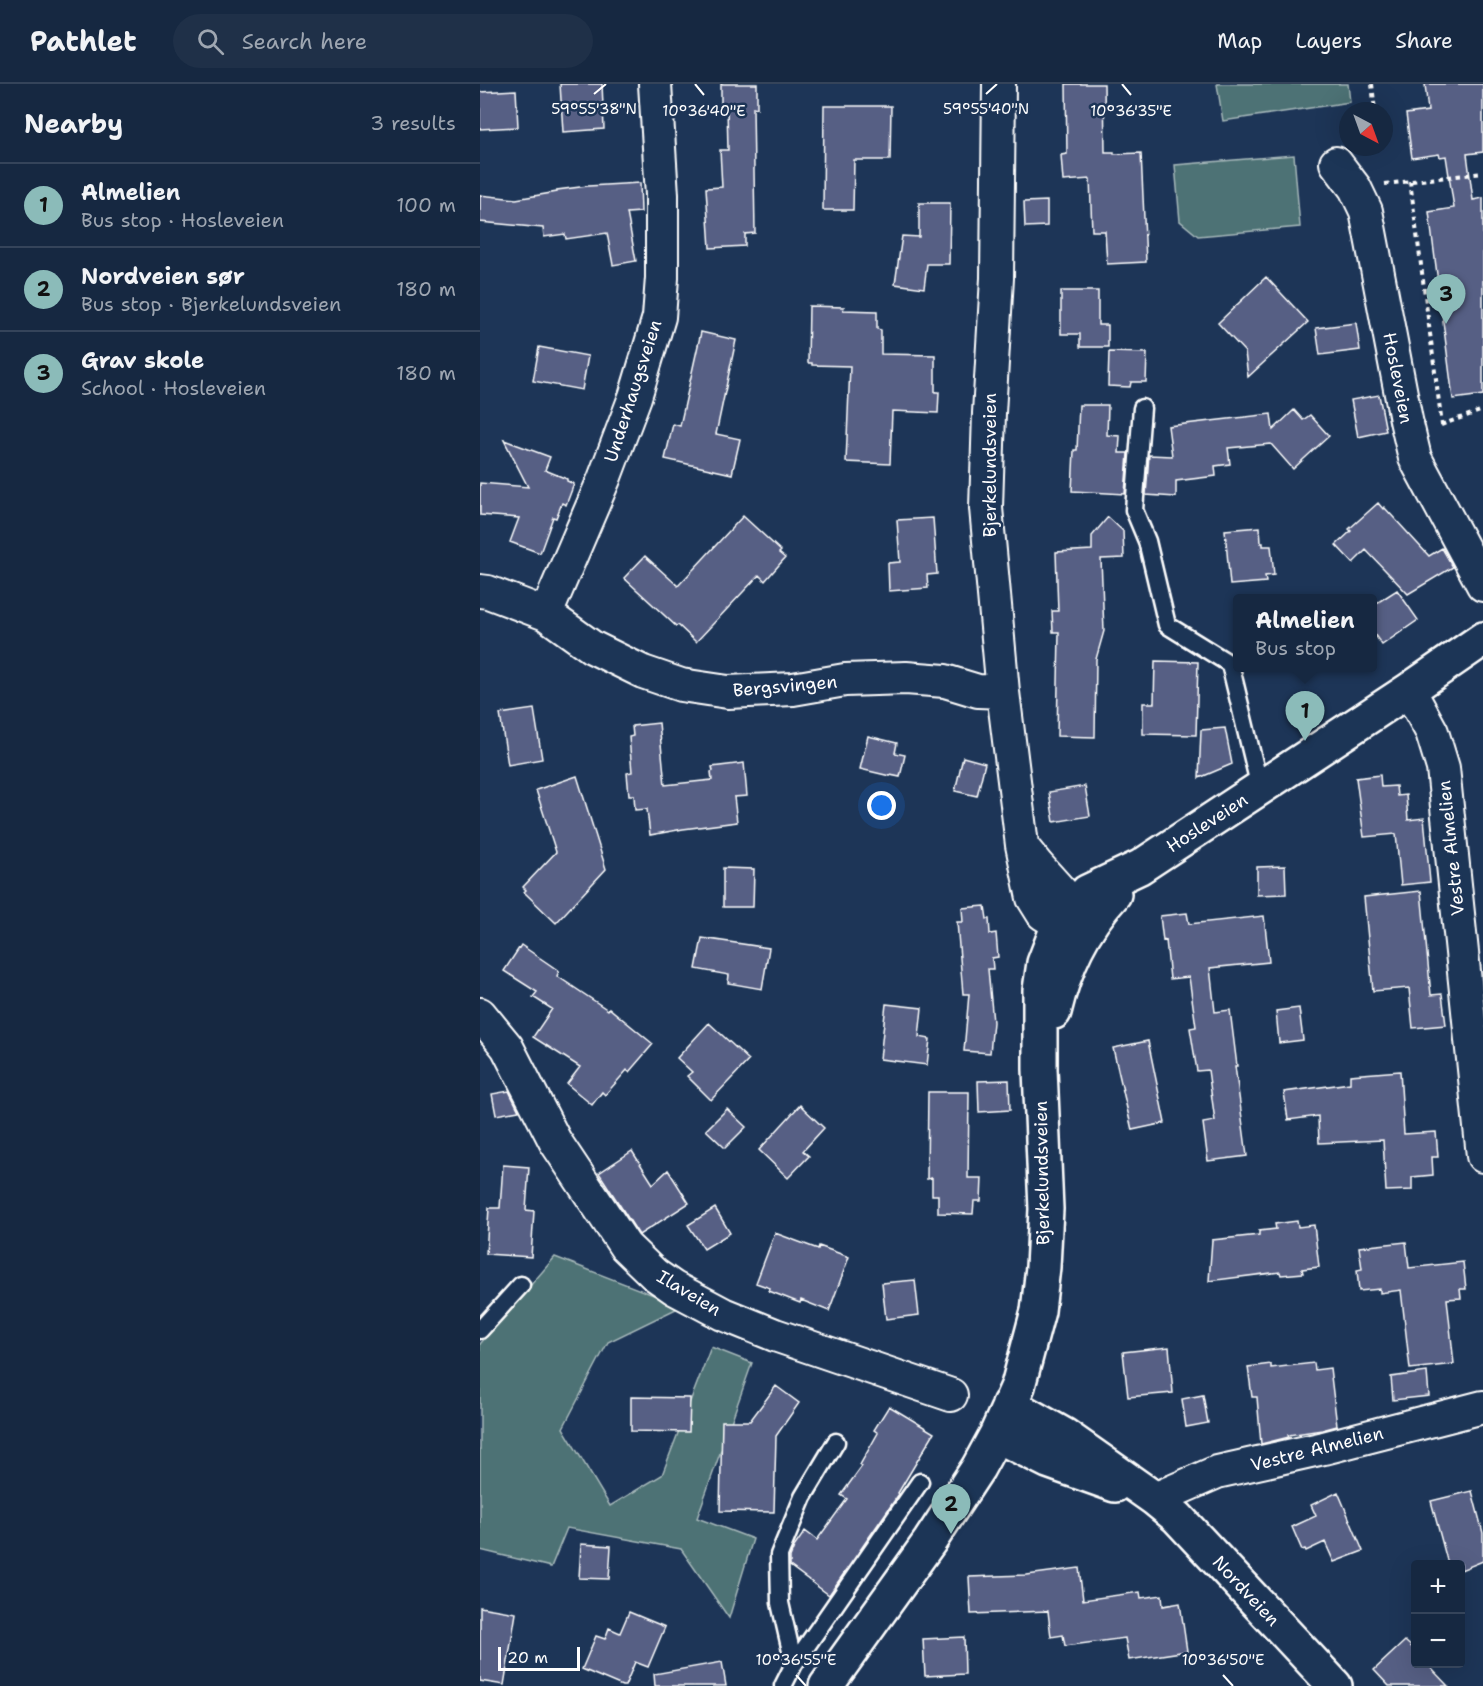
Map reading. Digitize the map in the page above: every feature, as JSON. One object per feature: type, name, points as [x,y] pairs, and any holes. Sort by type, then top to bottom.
[{"type":"main road","name":"Hosleveien","points":[[1073,920],[1087,892],[1140,867],[1483,639]]},
{"type":"main road","name":"Bjerkelundsveien","points":[[826,1686],[930,1541],[978,1468],[1018,1386],[1035,1320],[1043,1267],[1046,1209],[1040,1069],[1040,990],[1044,963],[1073,920]]},
{"type":"main road","name":"Nordveien","points":[[1009,1404],[1064,1435],[1177,1517],[1335,1686]]},
{"type":"main road","name":"Nordveien","points":[[996,1435],[1048,1461],[1155,1499]]},
{"type":"street","name":"Underhaugsveien","points":[[546,614],[608,469],[635,397],[659,317],[662,278],[662,195],[655,84]]},
{"type":"street","name":"Bjerkelundsveien","points":[[999,84],[997,278],[986,508],[1003,692],[1022,845],[1073,920]]},
{"type":"street","name":"Hosleveien","points":[[1336,163],[1355,188],[1366,211],[1415,458],[1483,585]]},
{"type":"street","name":"Bergsvingen","points":[[480,591],[546,614],[592,647],[643,672],[681,685],[728,692],[793,688],[845,680],[906,678],[945,681],[978,691],[1003,692]]},
{"type":"street","name":"Vestre Almelien","points":[[1409,690],[1432,732],[1443,768],[1483,1156]]},
{"type":"street","name":"Ilaveien","points":[[480,1014],[507,1047],[555,1141],[625,1246],[654,1274],[674,1288],[723,1314],[775,1335],[951,1395]]},
{"type":"street","name":"Vestre Almelien","points":[[1155,1499],[1217,1472],[1324,1449],[1483,1407]]},
{"type":"lane","points":[[1142,408],[1134,510],[1147,541],[1167,624],[1230,664],[1260,788]]},
{"type":"lane","points":[[480,1330],[521,1285]]},
{"type":"lane","points":[[794,1664],[780,1603],[779,1556],[804,1497],[836,1442]]},
{"type":"lane","points":[[783,1686],[794,1664],[920,1482]]},
{"type":"path","points":[[1372,84],[1374,102]]},
{"type":"path","points":[[1355,188],[1483,173]]},
{"type":"path","points":[[1410,182],[1442,425]]},
{"type":"path","points":[[1409,436],[1483,411]]},
{"type":"green space","points":[[1217,84],[1348,84],[1350,102],[1223,121]]},
{"type":"green space","points":[[1294,155],[1300,227],[1198,236],[1180,221],[1175,165]]},
{"type":"green space","points":[[555,1257],[682,1306],[608,1342],[563,1428],[610,1506],[662,1475],[711,1347],[752,1363],[697,1518],[753,1539],[729,1618],[681,1549],[567,1528],[551,1567],[480,1550],[480,1344]]},
{"type":"building","points":[[560,84],[602,84],[604,129],[563,132]]},
{"type":"building","points":[[721,84],[757,84],[757,108],[753,107],[755,233],[745,234],[745,246],[710,248],[706,188],[722,187],[720,150],[728,150],[727,107],[721,107]]},
{"type":"building","points":[[1066,84],[1104,84],[1105,152],[1141,153],[1146,262],[1107,264],[1105,231],[1092,231],[1090,179],[1063,181],[1061,155],[1067,154]]},
{"type":"building","points":[[1425,84],[1483,84],[1483,152],[1467,154],[1473,200],[1483,198],[1483,395],[1453,399],[1429,212],[1454,208],[1446,156],[1440,157],[1439,154],[1412,158],[1406,114],[1428,111]]},
{"type":"building","points":[[516,90],[518,127],[480,129],[480,92]]},
{"type":"building","points":[[824,106],[891,106],[890,160],[854,160],[853,210],[823,210]]},
{"type":"building","points":[[640,183],[641,212],[627,213],[636,261],[613,265],[607,233],[566,239],[565,234],[544,237],[543,228],[480,222],[480,195],[516,199],[588,186]]},
{"type":"building","points":[[1047,201],[1047,226],[1025,227],[1024,202]]},
{"type":"building","points":[[919,203],[950,203],[949,264],[927,264],[924,288],[895,284],[902,236],[919,237]]},
{"type":"building","points":[[1266,277],[1308,322],[1248,377],[1245,352],[1218,323]]},
{"type":"building","points":[[1061,291],[1098,291],[1098,325],[1108,325],[1108,347],[1080,347],[1080,334],[1061,334]]},
{"type":"building","points":[[809,306],[877,311],[877,329],[881,330],[881,354],[935,355],[935,392],[939,392],[938,413],[892,411],[890,464],[846,462],[850,366],[808,363]]},
{"type":"building","points":[[1356,323],[1360,350],[1320,355],[1316,328]]},
{"type":"building","points":[[701,332],[736,340],[716,434],[740,439],[732,474],[665,459],[673,424],[680,426]]},
{"type":"building","points":[[539,347],[588,356],[582,390],[533,381]]},
{"type":"building","points":[[1109,352],[1147,353],[1146,382],[1131,382],[1130,387],[1108,386]]},
{"type":"building","points":[[1379,395],[1386,431],[1358,437],[1351,400]]},
{"type":"building","points":[[1079,405],[1108,405],[1107,435],[1120,436],[1119,453],[1128,453],[1125,494],[1072,491]]},
{"type":"building","points":[[1294,410],[1303,420],[1310,415],[1329,436],[1293,469],[1271,444],[1228,448],[1230,464],[1215,466],[1216,476],[1176,481],[1176,497],[1146,495],[1149,455],[1172,456],[1168,426],[1271,414],[1273,430]]},
{"type":"building","points":[[504,440],[550,457],[545,470],[574,484],[566,505],[562,503],[556,518],[553,517],[540,553],[510,542],[519,518],[480,515],[480,483],[528,487]]},
{"type":"building","points":[[1378,503],[1429,556],[1442,548],[1453,567],[1408,594],[1366,550],[1353,563],[1336,545],[1351,531],[1349,529]]},
{"type":"building","points":[[743,516],[781,551],[779,553],[785,558],[765,581],[759,575],[696,642],[624,578],[645,556],[678,586]]},
{"type":"building","points":[[1108,517],[1123,531],[1124,558],[1101,559],[1104,631],[1096,659],[1095,737],[1057,736],[1059,632],[1053,632],[1052,611],[1058,611],[1056,552],[1092,550],[1092,536]]},
{"type":"building","points":[[933,518],[937,574],[927,575],[928,588],[889,591],[888,563],[900,562],[897,520]]},
{"type":"building","points":[[1260,527],[1261,543],[1263,546],[1271,546],[1274,575],[1265,576],[1266,582],[1230,585],[1225,530]]},
{"type":"building","points":[[1397,590],[1418,620],[1382,645],[1377,638],[1377,603]]},
{"type":"building","points":[[1155,661],[1198,662],[1196,735],[1143,734],[1143,703],[1154,703]]},
{"type":"building","points":[[534,709],[542,759],[508,765],[500,714]]},
{"type":"building","points":[[659,723],[665,785],[712,780],[712,767],[744,763],[747,796],[734,797],[737,822],[650,835],[647,809],[635,810],[634,795],[629,795],[627,773],[632,772],[629,737],[633,736],[632,726]]},
{"type":"building","points":[[1225,728],[1232,764],[1199,778],[1201,730]]},
{"type":"building","points":[[868,736],[897,743],[895,753],[905,755],[900,777],[860,769]]},
{"type":"building","points":[[963,757],[985,763],[977,796],[955,791]]},
{"type":"building","points":[[1380,775],[1381,787],[1396,786],[1397,796],[1406,795],[1408,820],[1424,818],[1430,882],[1401,885],[1396,834],[1364,837],[1356,778]]},
{"type":"building","points":[[577,776],[606,869],[556,923],[524,892],[526,890],[523,887],[556,852],[536,790]]},
{"type":"building","points":[[1085,786],[1090,816],[1054,822],[1049,792]]},
{"type":"building","points":[[1285,866],[1286,894],[1257,895],[1257,867]]},
{"type":"building","points":[[723,868],[754,869],[753,907],[723,907]]},
{"type":"building","points":[[1421,891],[1431,995],[1442,994],[1446,1025],[1413,1028],[1409,988],[1373,991],[1364,897]]},
{"type":"building","points":[[985,906],[990,934],[996,933],[998,957],[992,958],[993,969],[988,969],[993,1022],[990,1053],[964,1051],[969,994],[963,994],[957,922],[963,922],[962,908]]},
{"type":"building","points":[[1187,913],[1189,924],[1264,916],[1269,962],[1210,968],[1215,1012],[1230,1010],[1247,1156],[1208,1161],[1203,1123],[1215,1121],[1208,1070],[1197,1071],[1190,1028],[1196,1027],[1189,977],[1170,979],[1166,940],[1163,941],[1160,916]]},
{"type":"building","points":[[702,938],[769,948],[762,989],[728,983],[729,975],[696,969]]},
{"type":"building","points":[[521,945],[559,971],[557,976],[608,1010],[609,1008],[653,1044],[629,1072],[627,1070],[605,1095],[602,1092],[592,1105],[567,1084],[580,1067],[533,1037],[552,1009],[533,997],[537,992],[504,971]]},
{"type":"building","points":[[886,1004],[922,1008],[919,1037],[930,1039],[927,1065],[880,1059]]},
{"type":"building","points":[[1299,1008],[1303,1040],[1279,1043],[1276,1011]]},
{"type":"building","points":[[709,1023],[749,1060],[711,1100],[687,1076],[692,1072],[677,1058]]},
{"type":"building","points":[[1148,1041],[1165,1123],[1132,1130],[1113,1048]]},
{"type":"building","points":[[1400,1071],[1404,1134],[1436,1132],[1438,1157],[1432,1157],[1433,1175],[1412,1177],[1412,1190],[1386,1191],[1383,1140],[1319,1143],[1318,1116],[1288,1120],[1284,1092],[1350,1083],[1350,1075]]},
{"type":"building","points":[[1009,1080],[1010,1110],[979,1112],[978,1081]]},
{"type":"building","points":[[509,1091],[519,1111],[496,1115],[492,1094]]},
{"type":"building","points":[[928,1092],[969,1092],[968,1178],[982,1178],[981,1201],[974,1201],[973,1214],[938,1213],[938,1195],[932,1195],[932,1178],[927,1179]]},
{"type":"building","points":[[800,1105],[824,1128],[803,1151],[809,1156],[788,1178],[759,1150]]},
{"type":"building","points":[[727,1109],[746,1127],[725,1148],[706,1130]]},
{"type":"building","points":[[632,1151],[653,1184],[668,1170],[689,1203],[639,1235],[599,1173]]},
{"type":"building","points":[[503,1165],[529,1167],[526,1210],[534,1211],[531,1257],[486,1254],[489,1208],[500,1208]]},
{"type":"building","points":[[715,1208],[730,1233],[704,1249],[688,1225]]},
{"type":"building","points":[[1297,1221],[1298,1227],[1314,1225],[1319,1267],[1302,1269],[1303,1273],[1281,1275],[1280,1272],[1209,1281],[1212,1240],[1259,1235],[1259,1231],[1276,1229],[1275,1224]]},
{"type":"building","points":[[775,1233],[818,1249],[819,1246],[849,1257],[829,1311],[801,1300],[800,1303],[769,1291],[770,1288],[756,1283]]},
{"type":"building","points":[[1406,1242],[1409,1268],[1463,1262],[1466,1289],[1460,1289],[1461,1298],[1447,1299],[1454,1364],[1410,1369],[1401,1290],[1380,1293],[1380,1289],[1359,1291],[1357,1270],[1362,1269],[1359,1247]]},
{"type":"building","points":[[915,1280],[919,1315],[886,1319],[882,1283]]},
{"type":"building","points":[[1169,1347],[1173,1393],[1128,1397],[1123,1352]]},
{"type":"building","points":[[1314,1363],[1315,1370],[1330,1368],[1337,1426],[1288,1435],[1289,1437],[1261,1444],[1257,1397],[1252,1397],[1248,1367],[1271,1364],[1271,1368]]},
{"type":"building","points":[[1427,1372],[1429,1396],[1393,1400],[1391,1377]]},
{"type":"building","points":[[776,1386],[799,1403],[776,1436],[774,1512],[720,1511],[722,1421],[750,1421]]},
{"type":"building","points":[[1203,1395],[1208,1423],[1186,1427],[1182,1399]]},
{"type":"building","points":[[631,1397],[690,1398],[689,1432],[631,1431]]},
{"type":"building","points":[[889,1406],[934,1433],[899,1494],[829,1595],[790,1566],[790,1557],[805,1531],[817,1540],[847,1499],[841,1495],[862,1466],[860,1465],[878,1433],[874,1430]]},
{"type":"building","points":[[1472,1491],[1483,1533],[1483,1561],[1465,1568],[1465,1560],[1447,1560],[1431,1501]]},
{"type":"building","points":[[1338,1492],[1363,1551],[1334,1562],[1325,1542],[1306,1551],[1302,1550],[1292,1527],[1316,1516],[1311,1505]]},
{"type":"building","points":[[581,1544],[611,1546],[609,1579],[579,1578]]},
{"type":"building","points":[[1079,1568],[1083,1600],[1140,1592],[1141,1598],[1162,1595],[1163,1606],[1180,1603],[1187,1651],[1129,1660],[1125,1638],[1065,1646],[1063,1635],[1051,1637],[1048,1611],[971,1614],[969,1577],[1027,1575]]},
{"type":"building","points":[[480,1607],[516,1613],[504,1685],[480,1681]]},
{"type":"building","points":[[629,1612],[665,1627],[648,1667],[635,1662],[625,1686],[622,1686],[582,1669],[596,1636],[605,1639],[609,1628],[620,1633]]},
{"type":"building","points":[[964,1637],[965,1674],[925,1676],[923,1639]]},
{"type":"building","points":[[1405,1641],[1411,1646],[1411,1668],[1431,1668],[1448,1686],[1389,1686],[1374,1670]]},
{"type":"building","points":[[722,1662],[726,1686],[655,1686],[654,1674]]},
{"type":"place","name":"Grav skole","points":[[1446,324]]},
{"type":"place","name":"Almelien","points":[[1305,741]]},
{"type":"place","name":"Nordveien sør","points":[[951,1534]]}]
